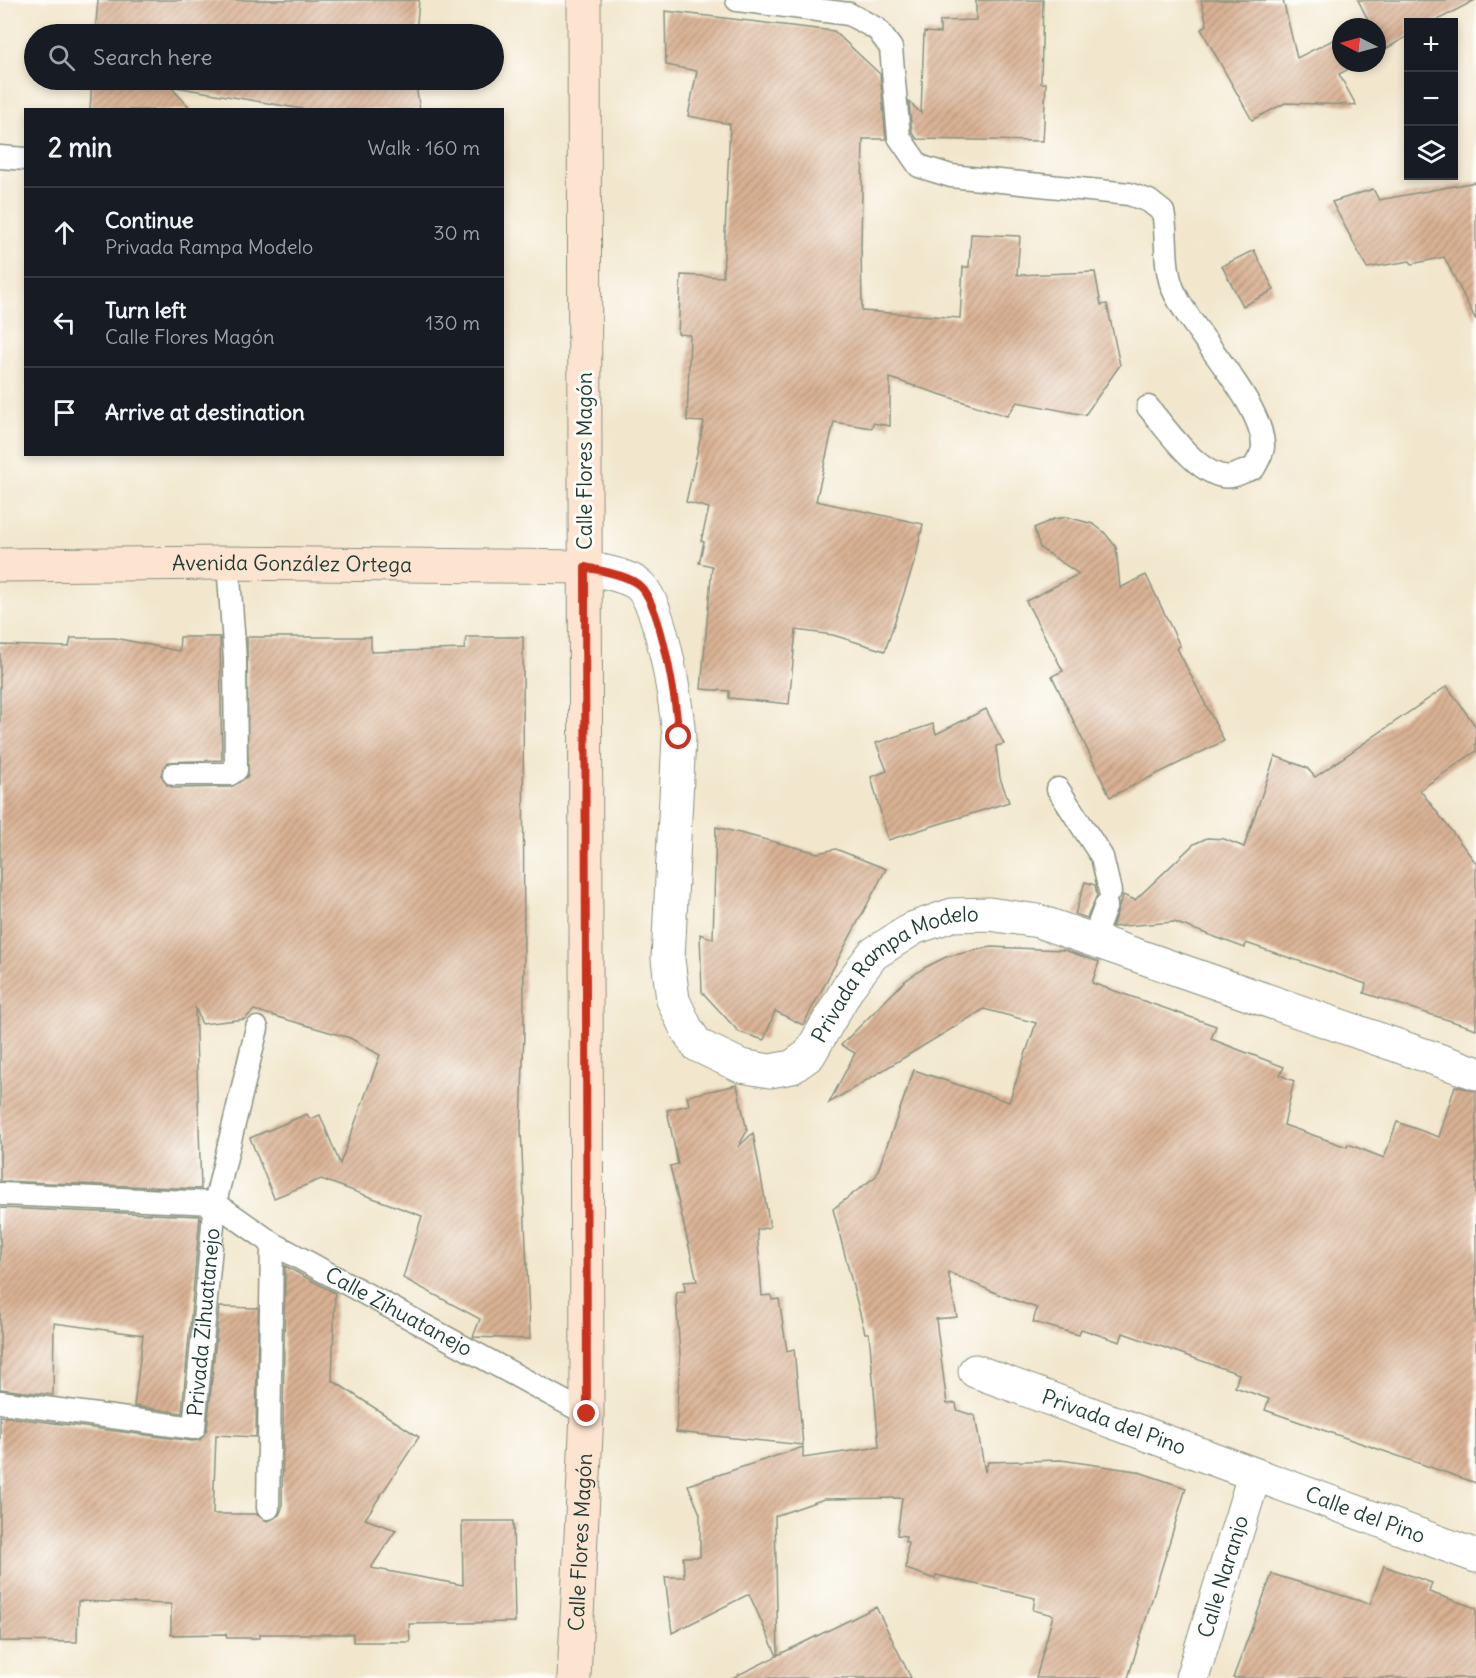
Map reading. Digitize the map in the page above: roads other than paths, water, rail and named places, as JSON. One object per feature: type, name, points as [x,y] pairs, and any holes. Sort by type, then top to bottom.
[{"type":"street","name":"Calle Flores Magón","points":[[574,1678],[587,1414],[584,0]]},
{"type":"street","name":"Avenida González Ortega","points":[[0,565],[228,563],[585,567]]},
{"type":"street","name":"Privada Rampa Modelo","points":[[585,567],[640,586],[655,609],[677,710],[679,737],[668,959],[673,1000],[697,1045],[741,1066],[770,1071],[792,1067],[809,1055],[849,986],[873,954],[914,928],[952,915],[989,914],[1038,921],[1476,1073]]},
{"type":"street","name":"Privada del Pino","points":[[975,1371],[1254,1476]]},
{"type":"street","name":"Calle del Pino","points":[[1254,1476],[1476,1556]]},
{"type":"street","name":"Calle Naranjo","points":[[1192,1678],[1254,1476]]},
{"type":"lane","points":[[737,0],[849,14],[877,29],[891,48],[899,137],[919,166],[951,176],[1129,194],[1149,201],[1163,212],[1167,231],[1166,264],[1173,289],[1258,420],[1263,449],[1254,468],[1230,476],[1211,473],[1194,460],[1148,407]]},
{"type":"lane","points":[[0,157],[24,159]]},
{"type":"lane","points":[[174,774],[230,774],[236,770],[235,659],[228,563]]},
{"type":"lane","points":[[1058,789],[1102,857],[1108,898],[1093,940]]},
{"type":"lane","points":[[0,1194],[215,1203],[257,1028]]},
{"type":"lane","name":"Calle Zihuatanejo","points":[[215,1203],[272,1243],[587,1414]]},
{"type":"lane","name":"Privada Zihuatanejo","points":[[0,1402],[194,1428],[215,1203]]},
{"type":"lane","points":[[268,1508],[272,1243]]}]
